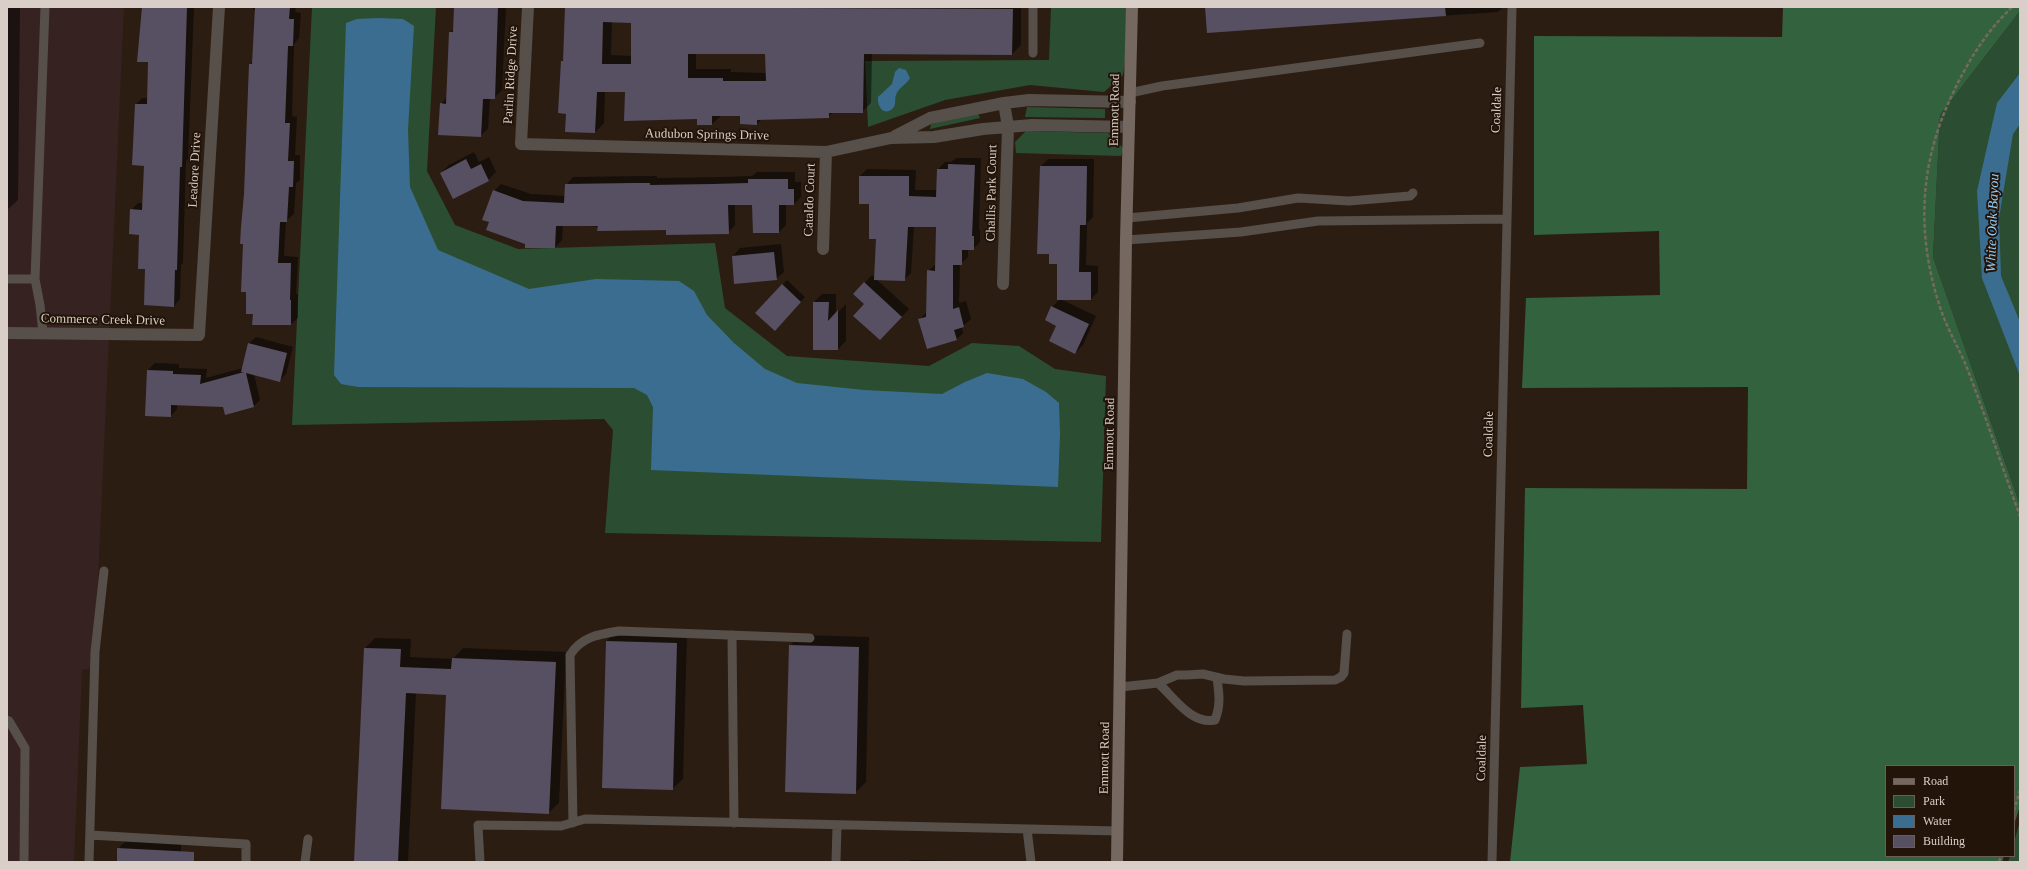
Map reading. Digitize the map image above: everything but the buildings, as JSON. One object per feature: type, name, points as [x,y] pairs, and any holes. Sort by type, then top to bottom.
[{"type":"street","name":"Leadore Drive","points":[[199,335],[219,7]]},
{"type":"street","name":"Parlin Ridge Drive","points":[[521,144],[528,7]]},
{"type":"street","name":"Emmott Road","points":[[1117,862],[1126,240],[1132,7]]},
{"type":"street","name":"Audubon Springs Drive","points":[[891,138],[930,118],[1004,103],[1029,100],[1130,98]]},
{"type":"street","name":"Challis Park Court","points":[[1003,284],[1008,127],[1004,103]]},
{"type":"street","name":"Audubon Springs Drive","points":[[521,144],[826,152],[891,138],[934,137],[983,129],[1032,125],[1129,127]]},
{"type":"street","name":"Cataldo Court","points":[[823,249],[826,152]]},
{"type":"street","name":"Commerce Creek Drive","points":[[7,333],[199,335]]},
{"type":"lane","points":[[43,334],[40,305],[35,279],[45,7]]},
{"type":"lane","points":[[1033,7],[1033,53]]},
{"type":"lane","name":"Coaldale","points":[[1492,862],[1512,7]]},
{"type":"lane","points":[[1130,98],[1162,86],[1480,43]]},
{"type":"lane","points":[[1127,218],[1238,208],[1298,198],[1349,201],[1410,196],[1413,193]]},
{"type":"lane","points":[[1126,240],[1241,232],[1318,221],[1507,220]]},
{"type":"lane","points":[[7,279],[35,279]]},
{"type":"lane","points":[[89,862],[95,652],[104,571]]},
{"type":"lane","points":[[573,823],[570,655],[575,647],[597,635],[619,631],[810,638]]},
{"type":"lane","points":[[1120,687],[1158,683],[1182,675],[1203,674],[1217,678],[1244,681],[1335,680],[1341,678],[1344,673],[1347,634]]},
{"type":"lane","points":[[732,635],[734,823]]},
{"type":"lane","points":[[1158,683],[1179,705],[1191,714],[1206,722],[1215,720],[1219,709],[1220,699],[1217,678]]},
{"type":"lane","points":[[7,720],[10,721],[25,748],[24,862]]},
{"type":"lane","points":[[480,862],[478,825],[561,826],[585,819],[1118,831]]},
{"type":"lane","points":[[836,862],[837,825]]},
{"type":"lane","points":[[1027,829],[1031,862]]},
{"type":"lane","points":[[90,835],[246,844],[246,862]]},
{"type":"lane","points":[[305,862],[308,839]]},
{"type":"path","points":[[2012,7],[1986,35],[1963,71],[1937,127],[1927,177],[1923,227],[1931,280],[1940,309],[1966,367],[2020,516]]},
{"type":"path","points":[[2015,808],[2020,790]]},
{"type":"shaded area","points":[[7,7],[124,7],[94,668],[82,670],[74,862],[7,862]]},
{"type":"green space","points":[[312,7],[436,7],[427,171],[455,225],[518,249],[715,243],[725,308],[787,356],[929,366],[972,343],[1019,346],[1055,369],[1106,376],[1101,542],[605,533],[613,430],[604,419],[292,425]]},
{"type":"green space","points":[[1051,7],[1125,7],[1132,13],[1123,75],[1104,92],[1030,85],[945,100],[868,127],[865,61],[1049,60]]},
{"type":"green space","points":[[1783,7],[2020,7],[2020,11],[1940,115],[1933,257],[2020,505],[2020,806],[2015,822],[2015,765],[1885,765],[1885,857],[2004,857],[2002,862],[1510,862],[1520,767],[1587,764],[1583,705],[1521,708],[1525,488],[1747,489],[1748,387],[1522,388],[1526,298],[1660,295],[1659,231],[1534,235],[1534,36],[1782,37]]},
{"type":"green space","points":[[2020,11],[2020,505],[1933,257],[1940,115]]},
{"type":"green space","points":[[1027,107],[1105,109],[1105,118],[1025,117]]},
{"type":"green space","points":[[978,113],[980,118],[930,129],[931,124]]},
{"type":"green space","points":[[1026,131],[1108,133],[1124,149],[1121,156],[1016,153],[1015,142]]},
{"type":"green space","points":[[2020,821],[2020,862],[2008,862],[2010,857],[2015,857],[2015,838]]},
{"type":"water","points":[[357,19],[403,19],[414,26],[408,130],[410,187],[438,250],[529,289],[596,279],[679,281],[694,291],[707,315],[734,343],[765,369],[797,383],[864,390],[942,394],[987,373],[1023,379],[1046,392],[1059,403],[1060,434],[1058,487],[651,470],[653,407],[647,395],[634,388],[358,387],[341,384],[334,375],[346,23]]},
{"type":"water","points":[[899,68],[906,70],[910,78],[897,93],[894,107],[888,111],[883,111],[879,106],[878,97],[892,84],[895,72]]},
{"type":"water","name":"White Oak Bayou","points":[[2020,73],[2020,124],[2013,134],[1999,218],[2001,276],[2020,322],[2020,376],[1982,278],[1977,191],[1997,103]]}]
